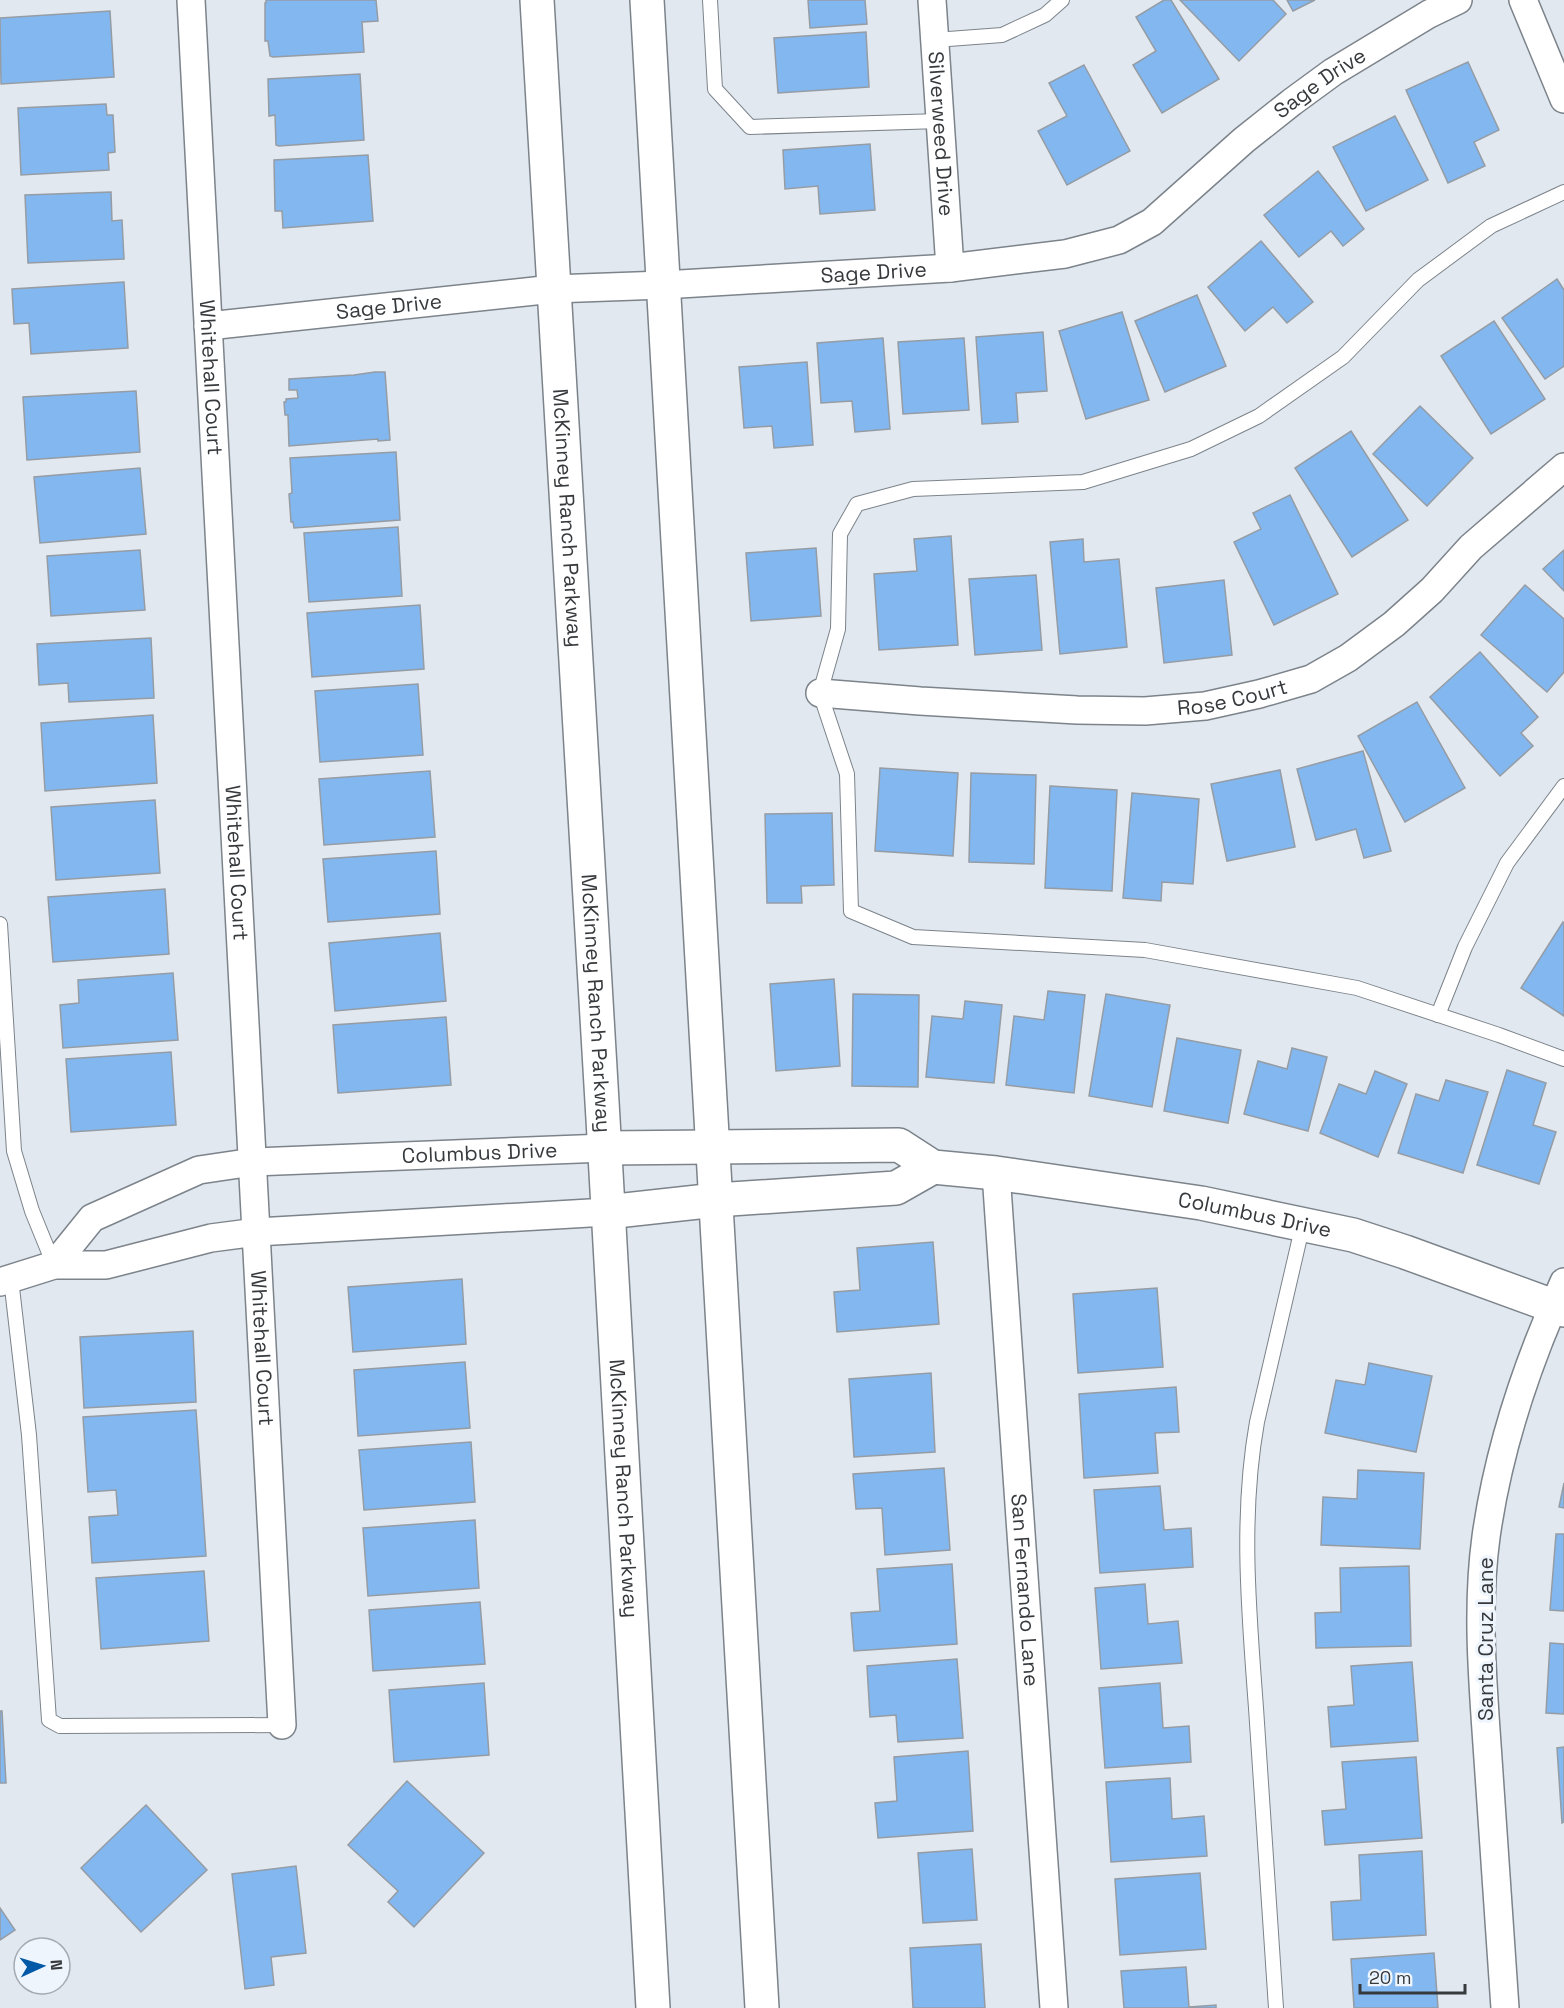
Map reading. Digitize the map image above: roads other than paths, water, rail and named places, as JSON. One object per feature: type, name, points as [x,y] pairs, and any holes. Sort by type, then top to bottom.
[{"type":"main road","name":"McKinney Ranch Parkway","points":[[537,0],[653,2008]]},
{"type":"main road","points":[[647,0],[762,2008]]},
{"type":"main road","name":"Columbus Drive","points":[[605,1148],[899,1145],[933,1167],[996,1173],[1201,1203],[1353,1235],[1560,1299]]},
{"type":"main road","points":[[607,1212],[716,1200],[896,1188],[933,1167]]},
{"type":"street","name":"Whitehall Court","points":[[191,0],[282,1725]]},
{"type":"street","name":"Silverweed Drive","points":[[932,0],[950,268]]},
{"type":"street","name":"Sage Drive","points":[[208,326],[553,289],[663,285],[950,268],[1065,254],[1119,240],[1152,222],[1244,140],[1333,72],[1429,14],[1458,0]]},
{"type":"street","points":[[1522,0],[1564,99]]},
{"type":"street","name":"Rose Court","points":[[820,693],[1077,710],[1145,711],[1205,706],[1311,679],[1348,658],[1394,624],[1432,590],[1471,547],[1564,467]]},
{"type":"street","name":"Columbus Drive","points":[[54,1265],[92,1218],[199,1170],[253,1162],[605,1148]]},
{"type":"street","name":"San Fernando Lane","points":[[996,1173],[1054,2008]]},
{"type":"street","points":[[6,1281],[54,1265],[106,1265],[211,1238],[257,1233],[607,1212]]},
{"type":"street","name":"Santa Cruz Lane","points":[[1505,2008],[1482,1666],[1482,1583],[1486,1538],[1503,1454],[1514,1414],[1560,1299]]},
{"type":"lane","points":[[710,0],[715,90],[750,127],[940,121]]},
{"type":"lane","points":[[935,40],[1002,35],[1045,15],[1062,0]]},
{"type":"lane","points":[[1564,192],[1491,226],[1418,280],[1343,357],[1259,416],[1191,449],[1083,482],[913,489],[857,504],[840,534],[838,629],[820,693],[847,774],[851,911],[913,937],[1145,950],[1357,988],[1564,1059]]},
{"type":"lane","points":[[1438,1015],[1465,947],[1507,863],[1564,786]]},
{"type":"lane","points":[[0,924],[14,1151],[32,1211],[54,1265]]},
{"type":"lane","points":[[1276,2008],[1250,1629],[1247,1516],[1257,1422],[1304,1224]]},
{"type":"lane","points":[[6,1281],[29,1435],[49,1720],[60,1726],[282,1725]]}]
